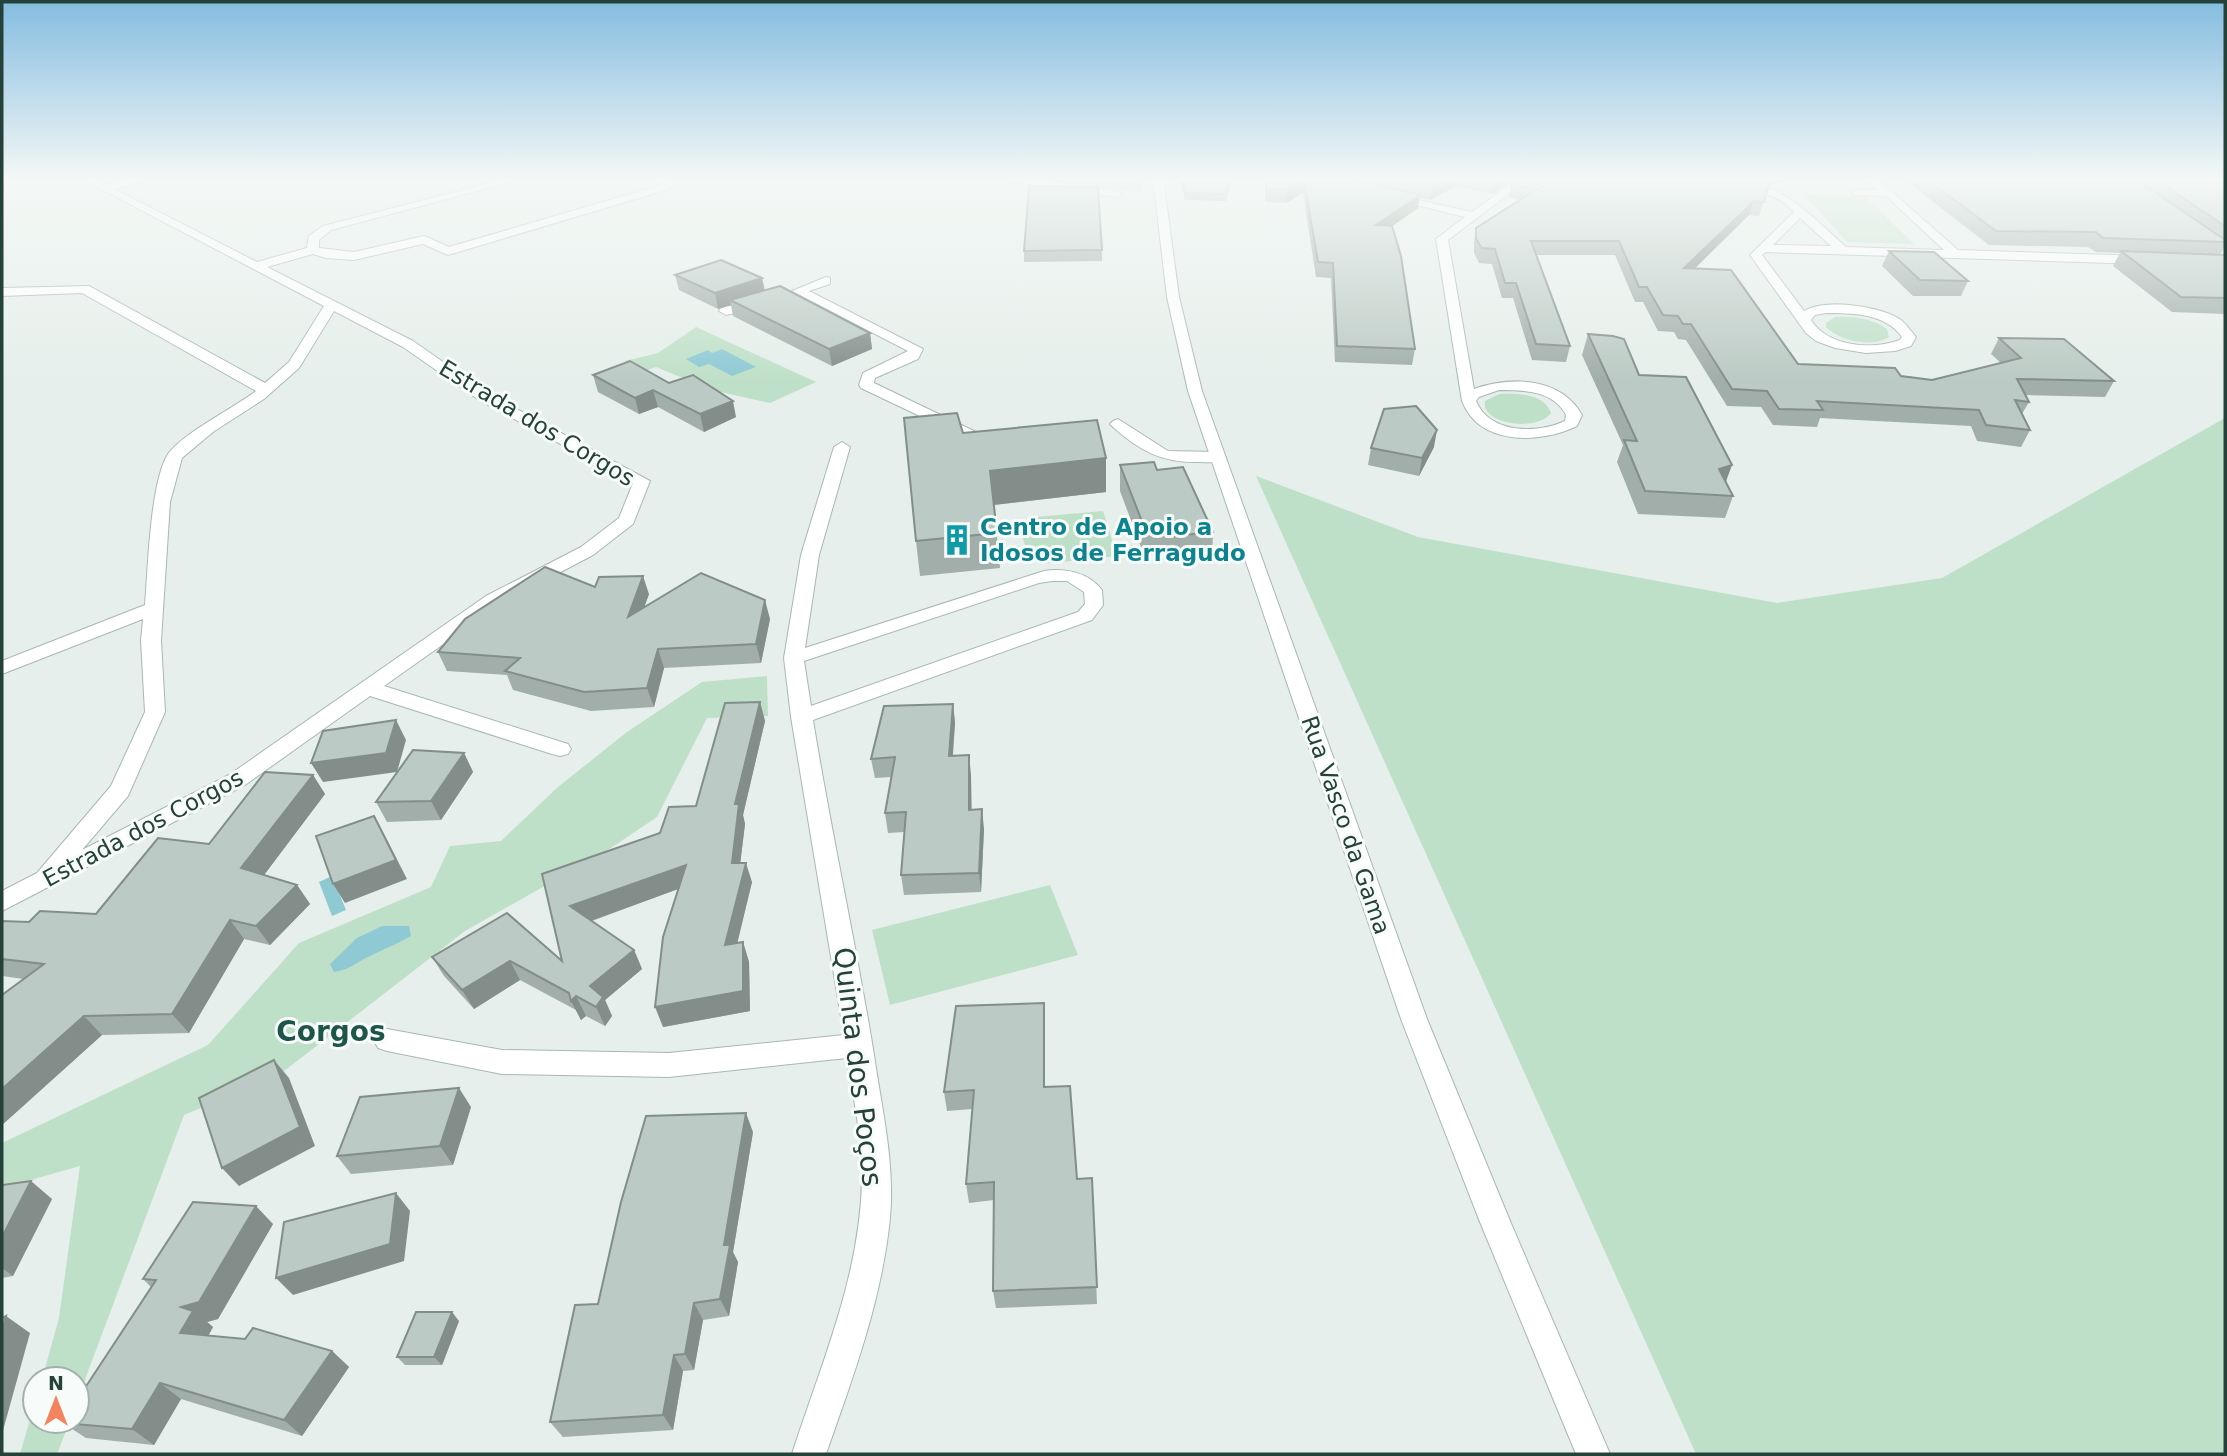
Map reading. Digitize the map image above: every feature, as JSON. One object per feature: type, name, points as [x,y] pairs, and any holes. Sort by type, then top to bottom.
[{"type":"street","name":"Estrada dos Corgos","points":[[2,902],[237,780],[493,600],[594,545],[627,520],[642,481],[484,397],[408,344],[217,246]]},
{"type":"street","points":[[313,246],[313,250]]},
{"type":"street","points":[[256,266],[313,250],[324,255],[360,254],[384,252],[404,246]]},
{"type":"street","points":[[437,246],[448,251],[465,246]]},
{"type":"street","name":"Rua Vasco da Gama","points":[[1165,246],[1178,321],[1195,391],[1414,1020],[1592,1454]]},
{"type":"street","points":[[1443,246],[1470,410],[1501,429],[1534,434],[1550,433],[1572,423],[1574,415],[1571,407],[1562,399],[1530,387],[1497,386],[1478,382],[1464,364]]},
{"type":"street","points":[[1838,246],[1842,250]]},
{"type":"street","points":[[1946,246],[1955,254]]},
{"type":"street","points":[[1787,295],[1805,305],[1877,315],[1898,324],[1909,337],[1906,343],[1897,348],[1883,350],[1855,348],[1818,336],[1806,327],[1787,295],[1756,256],[1765,248],[2156,261]]},
{"type":"street","points":[[726,312],[826,281]]},
{"type":"street","points":[[2,292],[84,289],[266,390]]},
{"type":"street","points":[[786,294],[916,349],[913,356],[868,376],[866,385],[973,436]]},
{"type":"street","points":[[40,883],[120,790],[155,712],[151,641],[153,608],[162,502],[175,456],[208,429],[266,390],[294,365],[319,328],[331,304]]},
{"type":"street","points":[[1804,320],[1811,312],[1826,309]]},
{"type":"street","points":[[1469,401],[1474,394],[1497,386]]},
{"type":"street","points":[[1118,424],[1149,452],[1177,458],[1218,457]]},
{"type":"street","points":[[801,717],[1086,616],[1094,606],[1093,590],[1083,581],[1068,575],[1035,578],[794,658],[810,555],[842,447]]},
{"type":"street","points":[[2,668],[153,608]]},
{"type":"street","name":"Quinta dos Poços","points":[[794,658],[801,717],[859,1045],[877,1181],[871,1252],[852,1331],[809,1454]]},
{"type":"street","points":[[367,688],[560,749]]},
{"type":"street","points":[[387,1040],[502,1062],[669,1065],[859,1045]]},
{"type":"green space","points":[[1835,317],[1855,317],[1875,322],[1887,329],[1889,337],[1865,342],[1839,336],[1826,327],[1826,323]]},
{"type":"green space","points":[[696,327],[816,382],[770,403],[712,390],[656,367],[639,373],[625,361],[658,353]]},
{"type":"green space","points":[[1499,394],[1521,394],[1536,398],[1547,406],[1551,413],[1534,423],[1500,420],[1491,416],[1485,401]]},
{"type":"green space","points":[[2225,418],[2225,1454],[1696,1454],[1256,476],[1418,537],[1777,603],[1942,578]]},
{"type":"green space","points":[[1103,511],[1117,556],[1042,564],[1029,558],[1020,529],[1036,517]]},
{"type":"green space","points":[[767,676],[768,716],[707,718],[657,817],[608,850],[465,931],[279,1075],[184,1115],[90,1365],[46,1365],[59,1318],[80,1166],[2,1188],[2,1143],[208,1045],[299,943],[431,887],[450,846],[501,841],[558,787],[627,732],[702,682]]},
{"type":"green space","points":[[1050,885],[1078,955],[890,1005],[872,930]]},
{"type":"green space","points":[[25,1435],[64,1435],[57,1454],[20,1454]]},
{"type":"water","points":[[722,349],[756,367],[732,376],[709,364],[699,367],[686,359],[708,350],[712,353]]},
{"type":"water","points":[[332,876],[346,910],[332,916],[319,882]]},
{"type":"water","points":[[382,926],[409,926],[411,936],[349,968],[334,972],[330,964],[357,938]]},
{"type":"building","points":[[1024,246],[1102,246],[1102,250],[1024,251]]},
{"type":"building","points":[[1315,246],[1398,246],[1415,349],[1337,346],[1333,263],[1318,262]]},
{"type":"building","points":[[1481,246],[1533,246],[1570,346],[1536,344],[1516,283],[1505,283],[1495,249]]},
{"type":"building","points":[[1621,246],[1707,246],[1684,268],[1731,270],[1798,364],[1895,368],[1901,376],[1932,380],[2021,358],[1999,338],[2064,339],[2114,381],[2017,379],[2029,402],[2015,400],[2030,430],[1986,425],[1979,410],[1817,401],[1823,410],[1779,409],[1767,391],[1732,389],[1691,324],[1683,324],[1678,316],[1663,315],[1647,287],[1639,287]]},
{"type":"building","points":[[1889,251],[1934,252],[1968,281],[1920,280]]},
{"type":"building","points":[[2121,251],[2225,255],[2225,298],[2181,297]]},
{"type":"building","points":[[721,260],[762,278],[715,293],[675,275]]},
{"type":"building","points":[[780,286],[870,333],[829,349],[730,300]]},
{"type":"building","points":[[1588,334],[1624,339],[1639,375],[1686,377],[1732,465],[1719,469],[1733,496],[1645,491],[1624,440],[1637,441]]},
{"type":"building","points":[[630,361],[669,383],[693,375],[733,401],[700,414],[653,390],[635,398],[593,375]]},
{"type":"building","points":[[1416,406],[1437,430],[1422,458],[1371,448],[1384,409]]},
{"type":"building","points":[[957,413],[963,433],[1097,420],[1106,458],[990,471],[997,533],[916,541],[904,418]]},
{"type":"building","points":[[1154,462],[1157,470],[1183,467],[1213,532],[1175,536],[1170,526],[1145,529],[1120,465]]},
{"type":"building","points":[[545,567],[595,587],[599,577],[643,576],[628,617],[701,573],[765,600],[756,644],[658,649],[647,688],[584,692],[505,671],[520,658],[438,652],[465,619]]},
{"type":"building","points":[[760,702],[735,804],[739,804],[732,863],[746,863],[725,945],[743,942],[743,991],[655,1007],[663,937],[686,865],[570,906],[634,950],[590,986],[603,997],[596,1007],[576,996],[571,1001],[569,993],[510,961],[462,990],[432,957],[507,913],[562,961],[542,874],[660,833],[669,807],[696,806],[725,703]]},
{"type":"building","points":[[953,704],[949,756],[969,755],[969,810],[982,809],[979,873],[901,875],[906,812],[885,813],[895,757],[871,759],[884,706]]},
{"type":"building","points":[[396,720],[386,753],[311,763],[323,731]]},
{"type":"building","points":[[413,750],[464,753],[431,801],[376,802]]},
{"type":"building","points":[[265,772],[313,775],[241,868],[297,885],[256,926],[230,920],[172,1014],[84,1016],[2,1089],[2,995],[44,964],[2,959],[2,921],[29,922],[40,911],[96,914],[158,838],[209,844]]},
{"type":"building","points":[[374,816],[396,860],[333,884],[316,836]]},
{"type":"building","points":[[1044,1003],[1044,1087],[1070,1086],[1077,1179],[1092,1178],[1097,1287],[993,1291],[994,1182],[966,1184],[974,1090],[944,1092],[956,1006]]},
{"type":"building","points":[[274,1060],[300,1127],[222,1168],[199,1098]]},
{"type":"building","points":[[459,1088],[440,1146],[337,1156],[360,1097]]},
{"type":"building","points":[[746,1113],[724,1245],[730,1245],[720,1299],[694,1303],[685,1354],[674,1355],[663,1415],[550,1422],[575,1305],[598,1304],[621,1202],[646,1116]]},
{"type":"building","points":[[31,1181],[2,1237],[2,1185]]},
{"type":"building","points":[[396,1193],[390,1244],[276,1278],[284,1222]]},
{"type":"building","points":[[193,1202],[256,1206],[199,1302],[181,1307],[193,1311],[180,1333],[245,1339],[253,1328],[332,1351],[284,1420],[160,1383],[132,1429],[91,1425],[91,1379],[156,1280],[143,1279]]},
{"type":"building","points":[[416,1312],[452,1312],[434,1357],[397,1357]]},
{"type":"place","name":"Centro de Apoio a Idosos de Ferragudo","points":[[957,540]]},
{"type":"district","name":"Corgos","points":[[331,1031]]}]
